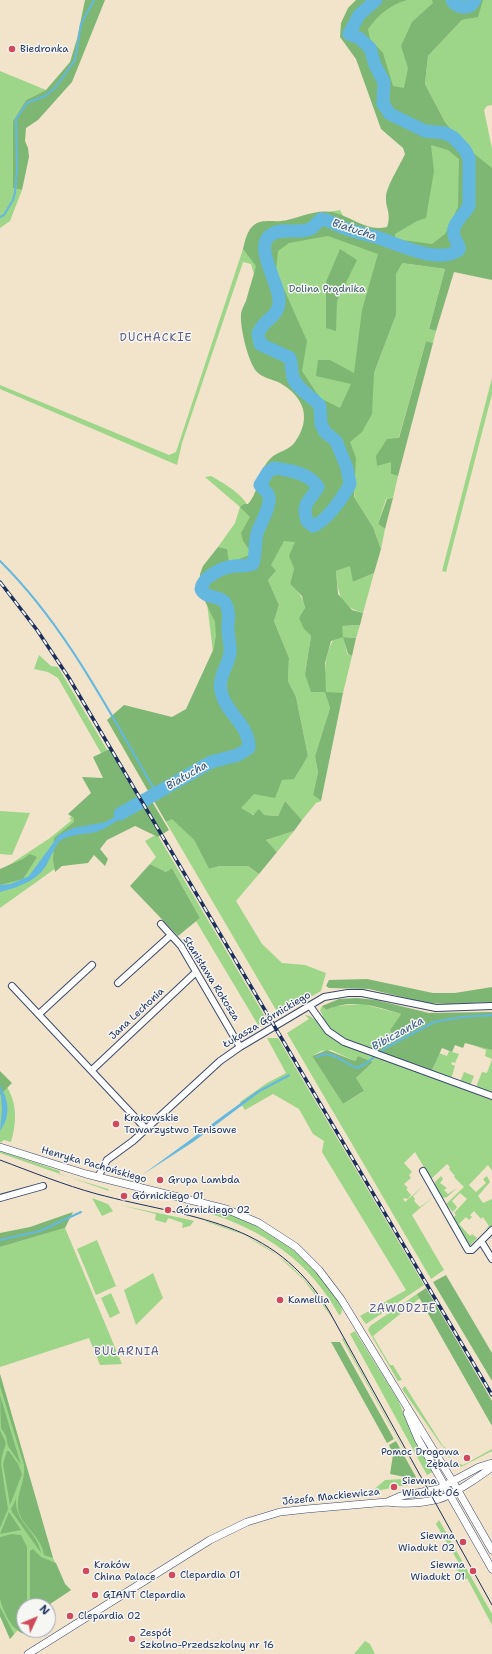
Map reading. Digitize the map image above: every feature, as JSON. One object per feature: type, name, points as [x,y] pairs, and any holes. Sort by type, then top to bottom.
[{"type":"street","name":"Stanisława Rokosza","points":[[161,924],[181,946],[240,1047]]},
{"type":"street","points":[[118,983],[171,935]]},
{"type":"street","points":[[39,1014],[92,965]]},
{"type":"street","name":"Jana Lechonia","points":[[92,1070],[196,972]]},
{"type":"street","points":[[12,986],[92,1070],[146,1130]]},
{"type":"street","name":"Łukasza Górnickiego","points":[[98,1177],[107,1160],[146,1130],[220,1061],[240,1047],[324,997],[348,993],[381,996],[420,1006],[436,1008],[492,1006]]},
{"type":"street","points":[[310,1006],[328,1031],[348,1044],[380,1057],[492,1096]]},
{"type":"street","name":"Henryka Pachońskiego","points":[[0,1147],[98,1177],[226,1209],[254,1220],[286,1240],[311,1261],[334,1289],[458,1489],[492,1550]]},
{"type":"street","points":[[423,1171],[468,1250],[472,1250],[492,1230]]},
{"type":"street","points":[[0,1198],[43,1186]]},
{"type":"street","points":[[481,1241],[492,1259]]},
{"type":"street","name":"Henryka Pachońskiego","points":[[403,1402],[415,1432],[492,1570]]},
{"type":"street","name":"Józefa Mackiewicza","points":[[387,1502],[401,1496],[432,1491],[446,1486],[479,1467],[492,1463]]},
{"type":"street","name":"Józefa Mackiewicza","points":[[28,1654],[210,1540],[247,1522],[280,1512],[307,1508],[387,1502],[400,1504],[439,1499],[450,1494],[492,1467]]},
{"type":"green space","points":[[85,0],[105,0],[72,82],[38,120],[26,128],[25,141],[28,148],[29,157],[22,190],[13,188],[13,121],[26,100],[46,90],[70,62],[77,39]]},
{"type":"green space","name":"Dolina Prądnika","points":[[356,0],[407,0],[385,11],[368,29],[370,39],[383,53],[393,86],[404,88],[408,68],[401,46],[412,22],[433,3],[432,0],[483,0],[478,17],[462,20],[428,56],[425,84],[445,122],[463,145],[492,168],[492,280],[454,272],[436,331],[429,329],[445,269],[402,263],[396,274],[396,315],[374,373],[372,414],[362,432],[350,442],[356,458],[354,497],[373,527],[381,549],[374,573],[353,582],[350,566],[336,571],[338,594],[352,610],[363,613],[360,625],[342,626],[343,637],[331,641],[325,663],[326,692],[343,693],[321,801],[313,795],[318,772],[315,756],[330,708],[325,692],[311,692],[305,674],[311,636],[304,629],[299,618],[305,608],[302,596],[290,584],[294,568],[289,556],[295,542],[284,541],[271,565],[276,571],[268,580],[279,605],[274,621],[289,658],[288,681],[296,697],[308,756],[294,779],[282,780],[275,798],[254,794],[241,808],[253,815],[259,809],[264,815],[278,816],[285,801],[302,820],[294,831],[266,840],[277,852],[259,874],[248,866],[220,866],[209,869],[194,840],[172,819],[166,822],[107,720],[124,705],[172,717],[186,709],[214,648],[216,636],[215,622],[201,593],[200,574],[203,566],[218,547],[227,549],[229,563],[252,554],[243,541],[241,533],[250,517],[240,507],[244,504],[248,504],[252,499],[266,464],[273,456],[295,442],[303,425],[304,416],[300,401],[280,383],[258,373],[247,352],[242,328],[241,313],[256,266],[243,249],[246,239],[252,227],[257,223],[264,221],[287,220],[325,211],[339,214],[365,226],[379,228],[387,227],[389,214],[386,204],[386,195],[405,154],[403,148],[381,129],[356,59],[340,37],[341,23],[348,8]],"holes":[[[431,145],[448,150],[459,159],[458,207],[445,234],[432,244],[395,239],[395,234],[417,221],[426,218],[434,171]],[[328,236],[378,254],[362,310],[354,373],[330,360],[318,360],[316,376],[351,384],[340,408],[320,398],[302,371],[307,341],[276,271],[278,251],[289,243]]]},
{"type":"green space","name":"Dolina Prądnika","points":[[367,0],[492,0],[492,105],[487,106],[484,110],[492,149],[492,265],[402,263],[445,269],[429,329],[436,331],[433,343],[426,341],[392,462],[391,474],[398,476],[393,498],[386,499],[378,524],[385,529],[381,549],[373,527],[355,498],[353,582],[374,573],[363,613],[349,607],[341,598],[339,592],[336,571],[349,566],[294,568],[290,584],[303,599],[305,609],[304,629],[311,636],[305,674],[325,692],[327,657],[336,635],[342,626],[360,625],[356,638],[344,637],[347,654],[352,656],[343,693],[326,693],[330,708],[315,756],[318,772],[313,795],[321,801],[316,803],[302,820],[285,801],[278,816],[240,813],[186,720],[213,652],[207,603],[227,549],[218,547],[235,523],[240,507],[205,477],[211,476],[223,483],[236,492],[247,504],[251,517],[243,541],[251,551],[290,463],[316,424],[265,311],[251,264],[243,262],[182,443],[177,465],[0,389],[0,385],[169,455],[176,452],[243,249],[247,254],[315,214],[340,210],[349,228],[390,235],[418,133],[369,91]],"holes":[[[478,17],[462,20],[428,56],[425,84],[445,122],[454,134],[406,107],[427,54],[460,20]],[[396,287],[396,315],[374,373]],[[276,571],[268,580],[279,605],[274,621],[289,658],[288,681],[296,697],[308,756],[303,764],[264,575]]]},
{"type":"green space","points":[[0,71],[46,90],[26,100],[13,121],[13,188],[22,190],[10,221],[0,228]]},
{"type":"green space","points":[[340,249],[357,260],[337,301],[336,331],[326,328],[326,282]]},
{"type":"green space","points":[[426,341],[433,343],[398,476],[391,474],[391,462],[377,466],[376,456],[387,439],[399,438]]},
{"type":"green space","points":[[492,378],[492,394],[446,572],[442,571]]},
{"type":"green space","points":[[393,498],[385,529],[378,524],[387,499]]},
{"type":"green space","points":[[343,637],[356,638],[352,656],[348,654]]},
{"type":"green space","points":[[39,655],[51,666],[58,667],[135,797],[128,800],[58,678],[48,672],[34,669]]},
{"type":"green space","points":[[112,748],[140,796],[147,793],[169,830],[158,837],[135,826],[107,840],[100,849],[108,859],[105,866],[94,855],[88,863],[62,866],[55,872],[53,859],[54,838],[74,822],[74,818],[68,814],[91,793],[82,777],[103,778],[93,757]]},
{"type":"green space","points":[[87,800],[63,863],[0,908],[0,871],[50,838],[72,820],[69,819]]},
{"type":"green space","points":[[0,811],[30,813],[12,855],[0,854]]},
{"type":"green space","points":[[172,818],[194,840],[209,869],[220,866],[248,866],[259,874],[236,901],[262,944],[282,963],[305,965],[326,973],[321,991],[279,1015],[166,822]]},
{"type":"green space","points":[[294,831],[277,852],[266,840]]},
{"type":"green space","points":[[157,834],[267,1020],[258,1025],[196,921],[200,918],[172,868],[166,872],[150,864],[156,857],[145,841]]},
{"type":"green space","points":[[30,854],[37,857],[23,879],[0,885],[0,869],[23,859]]},
{"type":"green space","points":[[150,864],[166,872],[172,868],[200,918],[178,936],[130,886]]},
{"type":"green space","points":[[367,979],[433,993],[455,993],[492,987],[492,1002],[449,1004],[427,1003],[369,989],[329,988],[326,986],[329,980]]},
{"type":"green space","points":[[357,998],[376,1000],[429,1013],[492,1012],[492,1050],[465,1043],[463,1048],[455,1045],[452,1052],[442,1048],[432,1070],[372,1050],[394,1038],[390,1030],[401,1014],[364,1004],[344,1004],[326,1010],[322,1006],[339,999]]},
{"type":"green space","points":[[363,1004],[401,1014],[390,1030],[394,1037],[372,1050],[357,1045],[337,1034],[321,1018],[323,1016],[320,1010],[322,1006],[326,1010],[335,1006]]},
{"type":"green space","points":[[305,1015],[314,1019],[342,1044],[492,1100],[492,1171],[488,1165],[469,1185],[476,1192],[486,1183],[483,1179],[487,1176],[490,1182],[478,1196],[483,1203],[492,1199],[492,1226],[485,1230],[489,1226],[483,1217],[481,1219],[474,1211],[470,1215],[472,1217],[469,1220],[466,1217],[459,1224],[470,1236],[472,1234],[477,1238],[469,1247],[452,1219],[456,1215],[454,1213],[467,1199],[460,1193],[452,1201],[457,1207],[453,1212],[446,1204],[464,1187],[454,1177],[455,1176],[449,1169],[450,1167],[447,1164],[431,1179],[415,1152],[404,1163],[412,1172],[409,1175],[411,1178],[404,1184],[408,1188],[406,1189],[411,1195],[408,1199],[403,1198],[405,1202],[423,1186],[413,1196],[415,1199],[414,1201],[420,1207],[432,1198],[412,1215],[444,1270],[431,1279],[287,1033],[309,1019]],"holes":[[[331,1050],[355,1061],[358,1056],[373,1062],[356,1078],[363,1092],[343,1104],[312,1056],[321,1051]]]},
{"type":"green space","points":[[267,1038],[278,1038],[424,1285],[366,1324],[360,1316],[406,1290],[322,1152],[324,1141],[313,1134],[299,1109],[273,1094],[245,1110],[240,1102],[267,1083],[286,1073]]},
{"type":"green space","points":[[465,1042],[492,1050],[492,1059],[485,1056],[486,1050]]},
{"type":"green space","points":[[327,1050],[355,1061],[358,1056],[373,1062],[356,1078],[364,1091],[343,1104],[312,1056]]},
{"type":"green space","points":[[449,1051],[459,1054],[455,1063],[452,1062],[451,1064],[455,1066],[451,1079],[382,1055],[432,1070],[439,1053],[447,1056]]},
{"type":"green space","points":[[492,1059],[492,1094],[476,1087],[482,1072],[487,1073]]},
{"type":"green space","points":[[0,1071],[12,1083],[0,1095]]},
{"type":"green space","points":[[464,1072],[474,1076],[470,1086],[460,1082]]},
{"type":"green space","points":[[0,1078],[6,1085],[13,1100],[15,1125],[11,1142],[4,1140],[0,1143]]},
{"type":"green space","points":[[0,1151],[60,1171],[59,1174],[0,1153]]},
{"type":"green space","points":[[441,1176],[443,1179],[440,1183],[447,1188],[444,1190],[448,1194],[457,1188],[447,1197],[443,1198],[435,1187],[435,1182]]},
{"type":"green space","points":[[69,1177],[108,1189],[109,1191]]},
{"type":"green space","points":[[92,1198],[108,1204],[113,1211],[102,1216]]},
{"type":"green space","points":[[120,1205],[194,1221],[190,1226],[182,1228],[183,1223],[168,1218],[166,1223],[155,1220],[156,1214]]},
{"type":"green space","points":[[211,1209],[264,1230],[296,1252],[323,1279],[341,1306],[341,1314],[339,1315],[314,1279],[299,1263],[265,1238],[245,1227],[204,1212]]},
{"type":"green space","points":[[73,1212],[65,1228],[0,1247],[0,1233],[30,1227]]},
{"type":"green space","points":[[202,1220],[223,1226],[244,1235]]},
{"type":"green space","points":[[65,1228],[122,1364],[100,1365],[89,1338],[0,1367],[0,1247]]},
{"type":"green space","points":[[245,1235],[261,1244],[273,1253]]},
{"type":"green space","points":[[97,1240],[116,1286],[96,1295],[77,1249]]},
{"type":"green space","points":[[279,1257],[294,1269],[308,1284],[333,1319],[304,1280]]},
{"type":"green space","points":[[153,1273],[163,1298],[136,1325],[124,1290]]},
{"type":"green space","points":[[446,1275],[492,1353],[492,1381],[433,1282]]},
{"type":"green space","points":[[426,1288],[492,1401],[492,1426],[417,1294]]},
{"type":"green space","points":[[111,1293],[120,1313],[110,1318],[101,1298]]},
{"type":"green space","points":[[417,1294],[420,1298],[373,1336],[390,1365],[393,1365],[402,1380],[398,1381],[368,1330],[370,1326]]},
{"type":"green space","points":[[355,1331],[398,1400],[414,1438],[434,1471],[427,1475],[350,1334]]},
{"type":"green space","points":[[343,1338],[420,1479],[342,1339]]},
{"type":"green space","points":[[331,1342],[340,1342],[394,1439],[387,1443]]},
{"type":"green space","points":[[0,1374],[53,1558],[65,1584],[71,1590],[56,1600],[56,1598],[16,1598],[16,1632],[10,1639],[0,1616]]},
{"type":"green space","points":[[0,1374],[53,1558],[44,1555],[39,1542],[23,1521],[18,1509],[18,1498],[24,1476],[24,1465],[0,1386]]},
{"type":"green space","points":[[405,1386],[443,1446],[402,1389]]},
{"type":"green space","points":[[0,1395],[21,1465],[8,1446],[6,1436],[1,1428]]},
{"type":"green space","points":[[0,1430],[6,1443],[1,1464],[8,1509],[0,1528]]},
{"type":"green space","points":[[396,1441],[416,1477],[415,1479],[390,1474],[393,1455],[389,1445]]},
{"type":"green space","points":[[492,1449],[492,1451],[459,1468],[455,1467],[446,1452],[453,1462],[463,1465]]},
{"type":"green space","points":[[7,1451],[9,1451],[18,1464],[22,1474],[10,1505],[3,1464]]},
{"type":"green space","points":[[403,1479],[407,1481],[409,1485],[391,1487],[371,1492],[385,1480]]},
{"type":"green space","points":[[16,1499],[16,1507],[22,1521],[36,1539],[41,1553],[12,1512],[11,1509]]},
{"type":"green space","points":[[9,1512],[21,1530],[0,1534]]},
{"type":"green space","points":[[439,1520],[492,1614],[492,1625],[467,1578],[463,1581],[455,1566],[459,1563],[436,1524]]},
{"type":"green space","points":[[12,1534],[21,1535],[27,1547],[27,1598],[16,1598],[16,1629],[9,1621],[0,1599],[0,1537]]},
{"type":"green space","points":[[33,1549],[41,1557],[56,1563],[65,1584],[71,1590],[56,1600],[56,1598],[30,1598],[30,1551]]},
{"type":"green space","points":[[0,1607],[14,1634],[10,1639],[0,1616]]},
{"type":"green space","points":[[365,1641],[370,1644],[375,1654],[354,1654]]},
{"type":"water","points":[[135,804],[139,809],[104,829],[64,838],[58,843],[44,869],[34,879],[14,888],[0,892],[0,885],[11,884],[29,876],[59,835],[73,828],[106,822]]},
{"type":"water","points":[[289,1074],[290,1076],[260,1092],[193,1142],[142,1175],[257,1091]]},
{"type":"water","points":[[0,1085],[8,1108],[6,1120],[0,1131],[2,1109]]},
{"type":"waterway","points":[[0,217],[4,215],[13,200],[15,193],[17,169],[16,119],[27,103],[45,96],[55,88],[75,60],[81,24],[94,0]]},
{"type":"waterway","name":"Białucha","points":[[120,814],[211,762],[238,755],[249,748],[246,732],[223,699],[220,686],[230,653],[228,628],[229,615],[227,607],[222,600],[206,595],[201,589],[205,580],[214,573],[229,567],[253,564],[257,533],[267,510],[269,501],[268,494],[260,485],[268,472],[274,468],[292,471],[304,475],[314,482],[318,487],[307,502],[305,510],[307,521],[313,526],[318,524],[329,514],[344,495],[350,484],[347,468],[336,441],[325,432],[321,424],[320,406],[295,382],[292,375],[290,358],[260,344],[258,333],[262,326],[274,315],[279,303],[276,285],[268,266],[265,247],[266,240],[272,234],[277,232],[308,230],[321,219],[330,221],[349,230],[431,255],[451,254],[459,250],[459,246],[455,239],[454,229],[455,224],[469,206],[469,158],[465,150],[454,138],[445,133],[425,131],[390,114],[383,104],[384,82],[375,65],[370,48],[359,38],[349,34],[359,15],[376,0]]},
{"type":"waterway","name":"Białucha","points":[[452,0],[458,6],[465,7],[470,6],[475,0]]},
{"type":"waterway","points":[[0,561],[24,587],[67,643],[86,672],[157,794]]},
{"type":"waterway","name":"Bibiczanka","points":[[317,1057],[327,1054],[332,1055],[357,1068],[365,1064],[387,1047],[434,1022],[462,1017],[492,1015]]},
{"type":"waterway","name":"Bibiczanka","points":[[0,1240],[40,1231],[81,1212]]},
{"type":"tram line","points":[[0,1160],[97,1194],[197,1217],[227,1227],[256,1240],[282,1257],[307,1280],[329,1311],[492,1605]]},
{"type":"railway","points":[[0,582],[37,630],[69,678],[492,1395]]},
{"type":"place","name":"Biedronka","points":[[12,49]]},
{"type":"place","name":"Krakowskie Towarzystwo Tenisowe","points":[[116,1124]]},
{"type":"place","name":"Grupa Lambda","points":[[160,1180]]},
{"type":"place","name":"Górnickiego 01","points":[[124,1196]]},
{"type":"place","name":"Górnickiego 02","points":[[168,1210]]},
{"type":"place","name":"Kamellia","points":[[280,1300]]},
{"type":"place","name":"Pomoc Drogowa Zębala","points":[[467,1458]]},
{"type":"place","name":"Siewna Wiadukt 06","points":[[394,1487]]},
{"type":"place","name":"Siewna Wiadukt 02","points":[[463,1542]]},
{"type":"place","name":"Kraków China Palace","points":[[86,1571]]},
{"type":"place","name":"Siewna Wiadukt 01","points":[[473,1571]]},
{"type":"place","name":"Clepardia 01","points":[[172,1575]]},
{"type":"place","name":"GIANT Clepardia","points":[[95,1595]]},
{"type":"place","name":"Clepardia 02","points":[[70,1616]]},
{"type":"place","name":"Zespół Szkolno-Przedszkolny nr 16","points":[[132,1639]]},
{"type":"district","name":"DUCHACKIE","points":[[156,338]]},
{"type":"district","name":"ZAWODZIE","points":[[403,1309]]},
{"type":"district","name":"BULARNIA","points":[[127,1352]]}]
